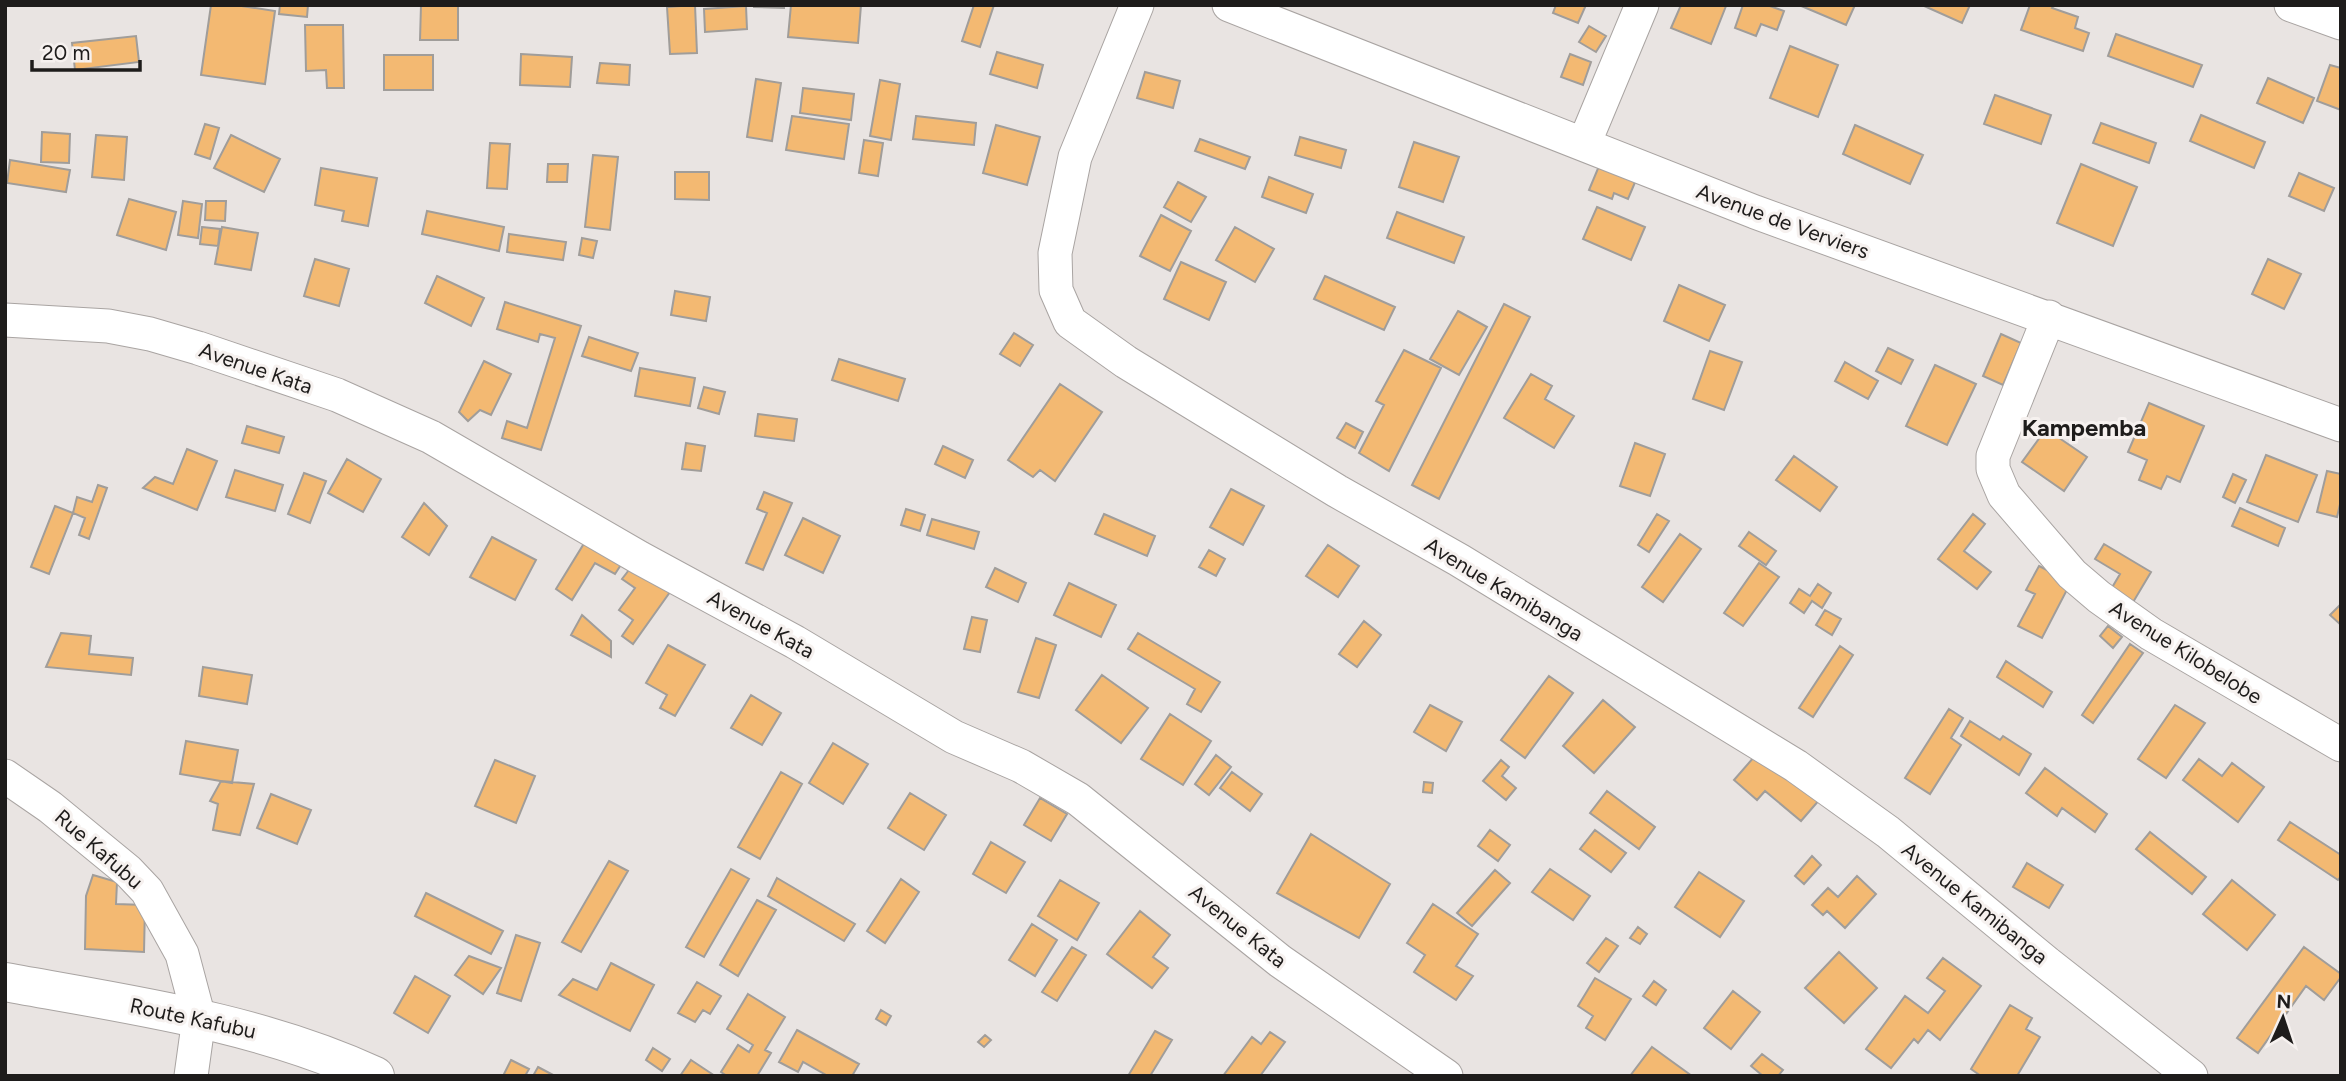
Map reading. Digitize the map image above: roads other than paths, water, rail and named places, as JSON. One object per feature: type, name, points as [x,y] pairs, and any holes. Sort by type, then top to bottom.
[{"type":"main road","name":"Route Kafubu","points":[[5,982],[199,1018],[266,1034],[334,1057],[375,1076]]},
{"type":"street","name":"Avenue Kamibanga","points":[[1137,5],[1075,157],[1055,253],[1056,290],[1070,322],[1126,362],[1337,491],[1459,560],[1796,766],[1888,832],[2191,1076]]},
{"type":"street","name":"Avenue de Verviers","points":[[1229,5],[1755,212],[2341,425]]},
{"type":"street","points":[[1584,144],[1642,5]]},
{"type":"street","points":[[2291,5],[2341,23]]},
{"type":"street","name":"Avenue Kilobelobe","points":[[2049,317],[1993,456],[1993,470],[2004,495],[2072,574],[2099,597],[2151,635],[2341,745]]},
{"type":"street","name":"Avenue Kata","points":[[5,320],[108,327],[150,334],[337,395],[431,437],[640,558],[795,642],[954,737],[1021,766],[1078,799],[1280,961],[1446,1076]]},
{"type":"street","name":"Rue Kafubu","points":[[5,776],[50,807],[128,871],[147,891],[182,954],[199,1018]]},
{"type":"street","points":[[191,1076],[199,1018]]},
{"type":"district","name":"Kampemba","points":[[2084,427]]}]
